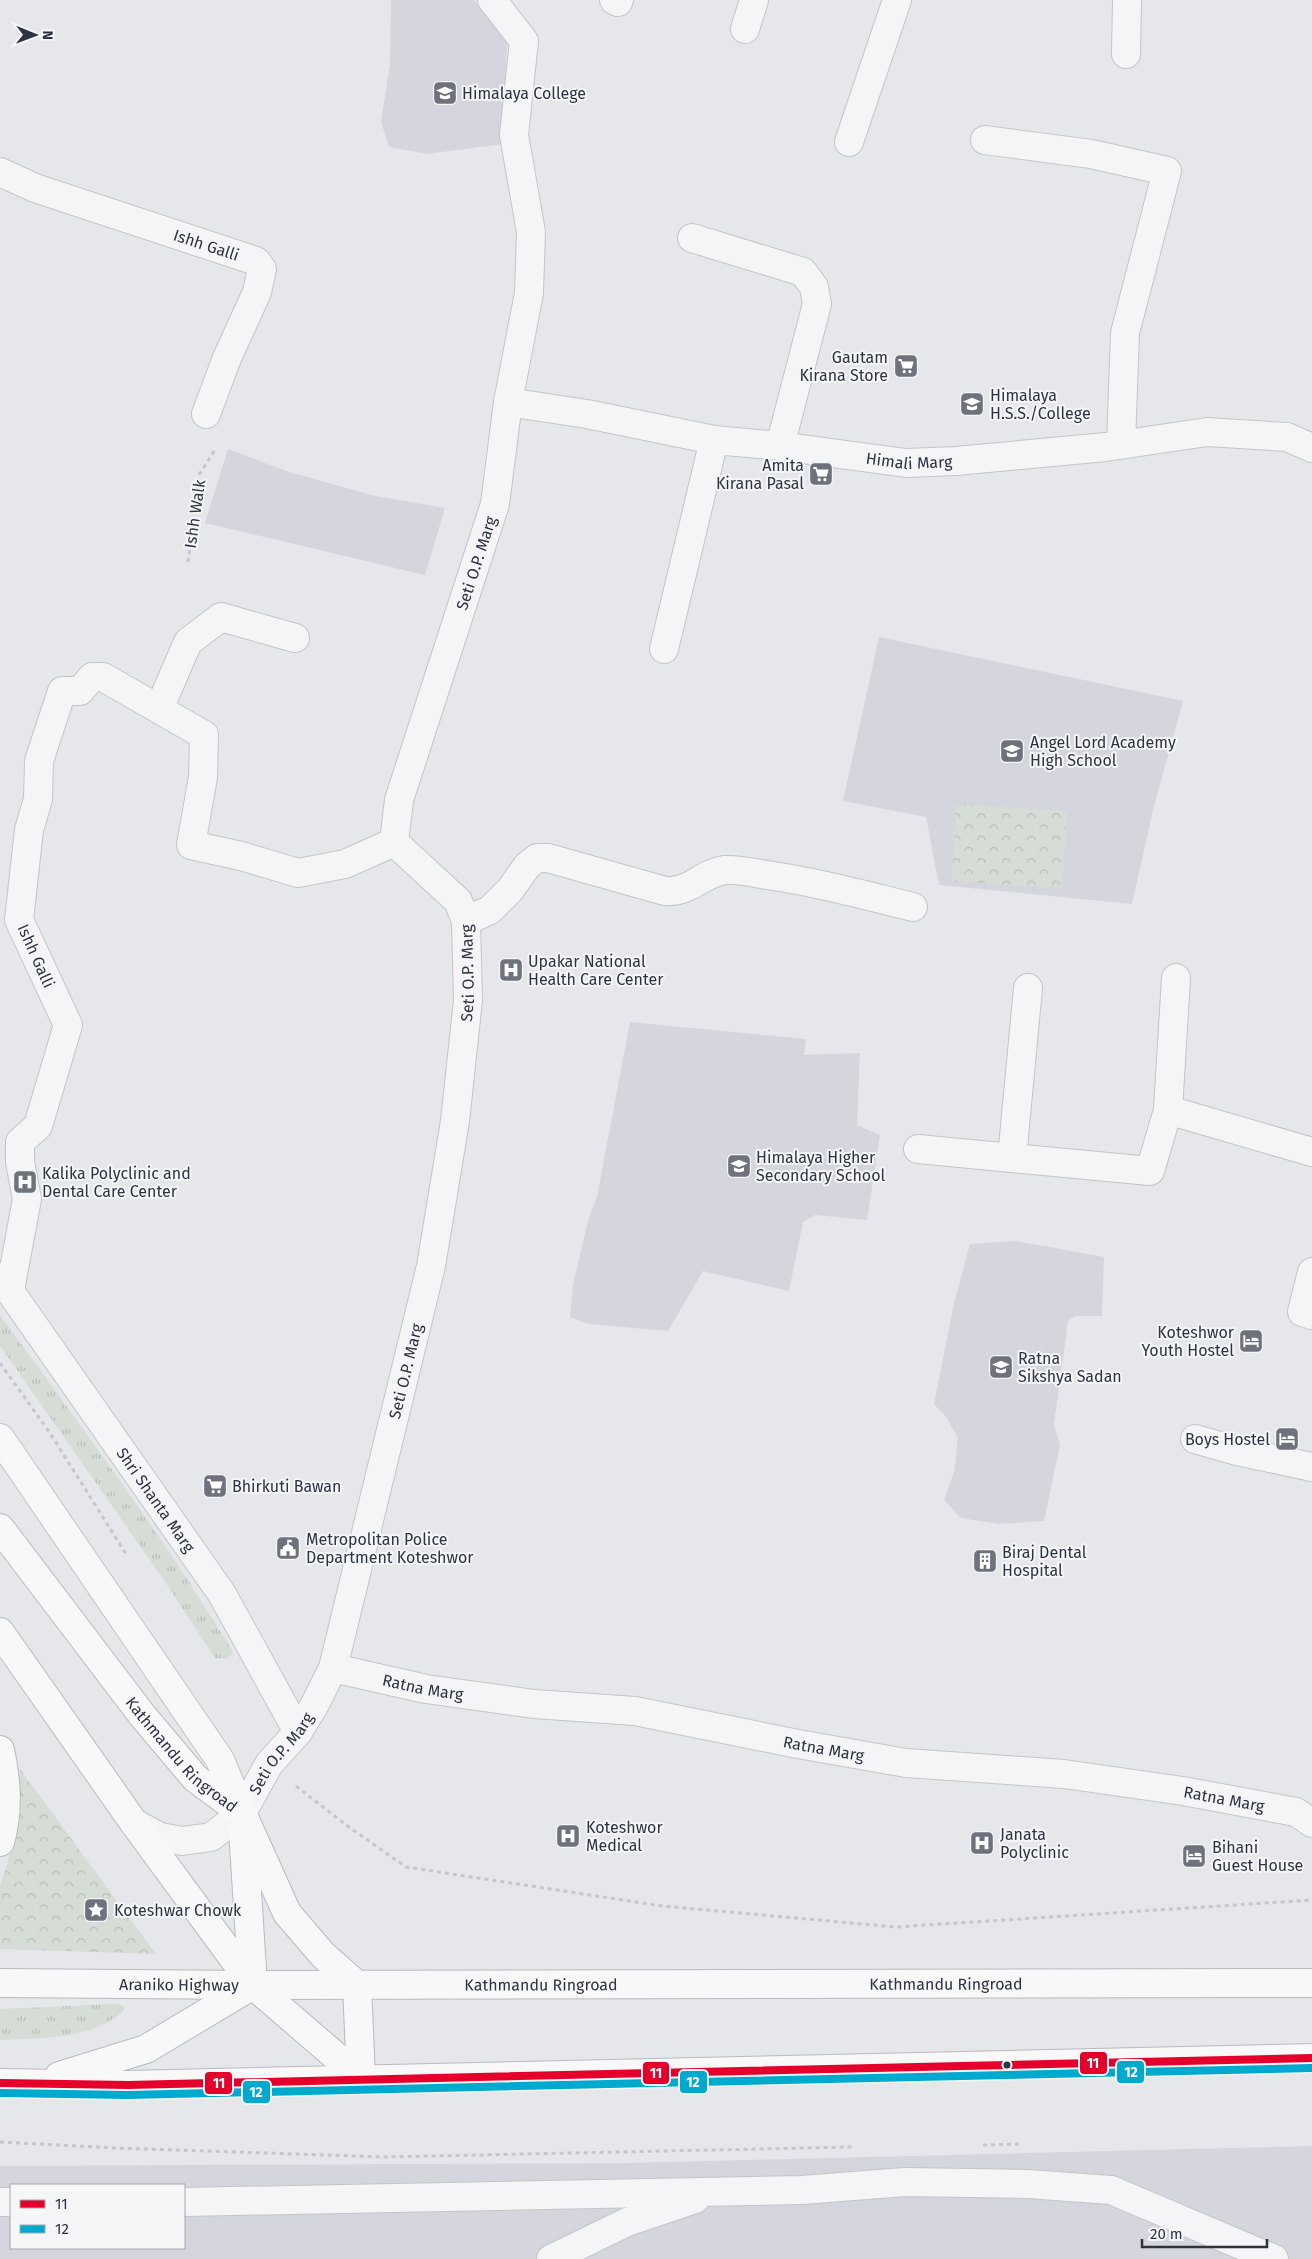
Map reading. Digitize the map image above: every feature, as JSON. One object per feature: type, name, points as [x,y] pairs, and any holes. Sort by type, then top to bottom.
[{"type":"main road","points":[[0,1438],[220,1760],[242,1813],[253,1985]]},
{"type":"main road","name":"Kathmandu Ringroad","points":[[0,1528],[142,1716],[194,1778],[242,1813],[287,1914],[323,1955],[357,1985],[1312,1983]]},
{"type":"main road","points":[[0,1632],[134,1823],[253,1985],[361,2078]]},
{"type":"main road","points":[[0,1750],[6,1776],[6,1820],[0,1842]]},
{"type":"main road","name":"Araniko Highway","points":[[0,1983],[357,1985]]},
{"type":"main road","points":[[34,2084],[146,2049],[253,1985]]},
{"type":"main road","points":[[357,1985],[361,2078]]},
{"type":"main road","points":[[0,2083],[128,2085],[361,2078],[1312,2058]]},
{"type":"street","points":[[492,0],[524,41]]},
{"type":"street","name":"Seti O.P. Marg","points":[[242,1813],[269,1764],[298,1732],[333,1668],[431,1266],[454,1120],[468,1000],[466,921],[458,901],[394,842],[399,800],[495,504],[508,402],[529,293],[532,232],[514,135],[524,41],[515,0]]},
{"type":"street","points":[[614,0],[619,0]]},
{"type":"street","points":[[745,29],[754,0]]},
{"type":"street","points":[[848,142],[897,0]]},
{"type":"street","points":[[1126,54],[1127,0]]},
{"type":"street","points":[[985,140],[1091,154],[1167,171],[1126,333],[1122,444]]},
{"type":"street","name":"Ishh Galli","points":[[0,172],[35,188],[256,261],[262,269],[257,292],[227,358],[206,414]]},
{"type":"street","points":[[692,238],[803,272],[814,287],[817,304],[780,446]]},
{"type":"street","name":"Himali Marg","points":[[508,402],[587,414],[714,440],[780,446],[906,463],[956,461],[1122,444],[1207,432],[1287,438],[1312,448]]},
{"type":"street","points":[[664,649],[714,440]]},
{"type":"street","points":[[159,709],[188,642],[221,617],[295,638]]},
{"type":"street","name":"Ishh Galli","points":[[5,1284],[26,1199],[20,1162],[20,1142],[38,1126],[68,1025],[19,920],[29,830],[38,799],[39,761],[62,692],[80,690],[92,677],[103,677],[204,735],[203,778],[191,846],[241,856],[298,873],[345,864],[394,842]]},
{"type":"street","points":[[466,921],[490,910],[510,890],[527,866],[537,858],[556,861],[665,891],[677,892],[686,889],[709,876],[725,870],[804,880],[912,907]]},
{"type":"street","points":[[918,1150],[1150,1171],[1168,1110],[1176,978]]},
{"type":"street","points":[[1012,1158],[1028,988]]},
{"type":"street","points":[[1168,1110],[1312,1152]]},
{"type":"street","points":[[1312,1272],[1302,1312],[1312,1314]]},
{"type":"street","name":"Shri Shanta Marg","points":[[5,1284],[222,1594],[298,1732]]},
{"type":"street","points":[[1194,1440],[1312,1467]]},
{"type":"street","name":"Ratna Marg","points":[[333,1668],[426,1689],[534,1704],[636,1711],[798,1744],[906,1763],[1064,1774],[1183,1791],[1296,1812],[1312,1823]]},
{"type":"street","points":[[134,1823],[160,1837],[182,1841],[211,1836],[242,1813]]},
{"type":"street","points":[[185,2202],[720,2190],[802,2190],[905,2182],[1028,2184],[1111,2190],[1274,2259]]},
{"type":"street","points":[[551,2259],[626,2222],[720,2190]]},
{"type":"path","name":"Ishh Walk","points":[[188,562],[199,475],[219,442],[206,414]]},
{"type":"path","points":[[0,1363],[50,1433],[130,1560]]},
{"type":"path","points":[[346,1825],[406,1867],[662,1906],[886,1926],[1312,1900]]},
{"type":"path","points":[[0,2142],[385,2157],[853,2147]]},
{"type":"path","points":[[973,2145],[1023,2144]]},
{"type":"shaded area","name":"Himalaya College","points":[[391,0],[474,0],[507,40],[503,144],[427,154],[389,147],[381,122],[390,64]]},
{"type":"shaded area","points":[[228,449],[286,471],[375,496],[445,508],[425,575],[205,523]]},
{"type":"shaded area","name":"Angel Lord Academy High School","points":[[879,637],[1183,701],[1154,806],[1132,904],[939,885],[926,817],[843,801]]},
{"type":"shaded area","name":"Himalaya Higher Secondary School","points":[[630,1022],[806,1039],[804,1055],[860,1053],[857,1125],[880,1135],[867,1220],[815,1215],[803,1222],[789,1291],[703,1271],[668,1331],[588,1324],[570,1317],[573,1285],[589,1217],[597,1197]]},
{"type":"shaded area","name":"Ratna Sikshya Sadan","points":[[1016,1241],[1104,1257],[1102,1316],[1075,1316],[1068,1321],[1054,1424],[1060,1445],[1044,1521],[998,1524],[961,1518],[944,1500],[954,1472],[958,1438],[946,1417],[934,1404],[954,1303],[970,1244]]},
{"type":"shaded area","points":[[1312,2146],[1312,2259],[0,2259],[0,2166],[628,2163]]},
{"type":"green space","points":[[956,804],[1067,811],[1062,888],[952,881]]},
{"type":"green space","points":[[0,1315],[178,1565],[233,1652],[232,1655],[226,1659],[215,1658],[159,1573],[0,1346]]},
{"type":"green space","points":[[20,1769],[156,1954],[0,1949],[0,1886],[12,1848]]},
{"type":"green space","points":[[122,2005],[124,2010],[112,2020],[98,2027],[66,2036],[0,2040],[0,2009]]},
{"type":"transit line","name":"11","points":[[0,2083],[128,2085],[1312,2058]]},
{"type":"transit line","name":"12","points":[[0,2093],[128,2095],[1312,2068]]},
{"type":"place","name":"Himalaya College","points":[[445,93]]},
{"type":"place","name":"Gautam Kirana Store","points":[[906,366]]},
{"type":"place","name":"Himalaya H.S.S./College","points":[[972,404]]},
{"type":"place","name":"Amita Kirana Pasal","points":[[821,474]]},
{"type":"place","name":"Angel Lord Academy High School","points":[[1012,751]]},
{"type":"place","name":"Upakar National Health Care Center","points":[[511,970]]},
{"type":"place","name":"Himalaya Higher Secondary School","points":[[739,1166]]},
{"type":"place","name":"Kalika Polyclinic and Dental Care Center","points":[[25,1182]]},
{"type":"place","name":"Koteshwor Youth Hostel","points":[[1251,1341]]},
{"type":"place","name":"Ratna Sikshya Sadan","points":[[1001,1367]]},
{"type":"place","name":"Boys Hostel","points":[[1287,1439]]},
{"type":"place","name":"Bhirkuti Bawan","points":[[215,1486]]},
{"type":"place","name":"Metropolitan Police Department Koteshwor","points":[[288,1548]]},
{"type":"place","name":"Biraj Dental Hospital","points":[[985,1561]]},
{"type":"place","name":"Koteshwor Medical","points":[[568,1836]]},
{"type":"place","name":"Janata Polyclinic","points":[[982,1843]]},
{"type":"place","name":"Bihani Guest House","points":[[1194,1856]]},
{"type":"place","name":"Koteshwar Chowk","points":[[96,1910]]}]
